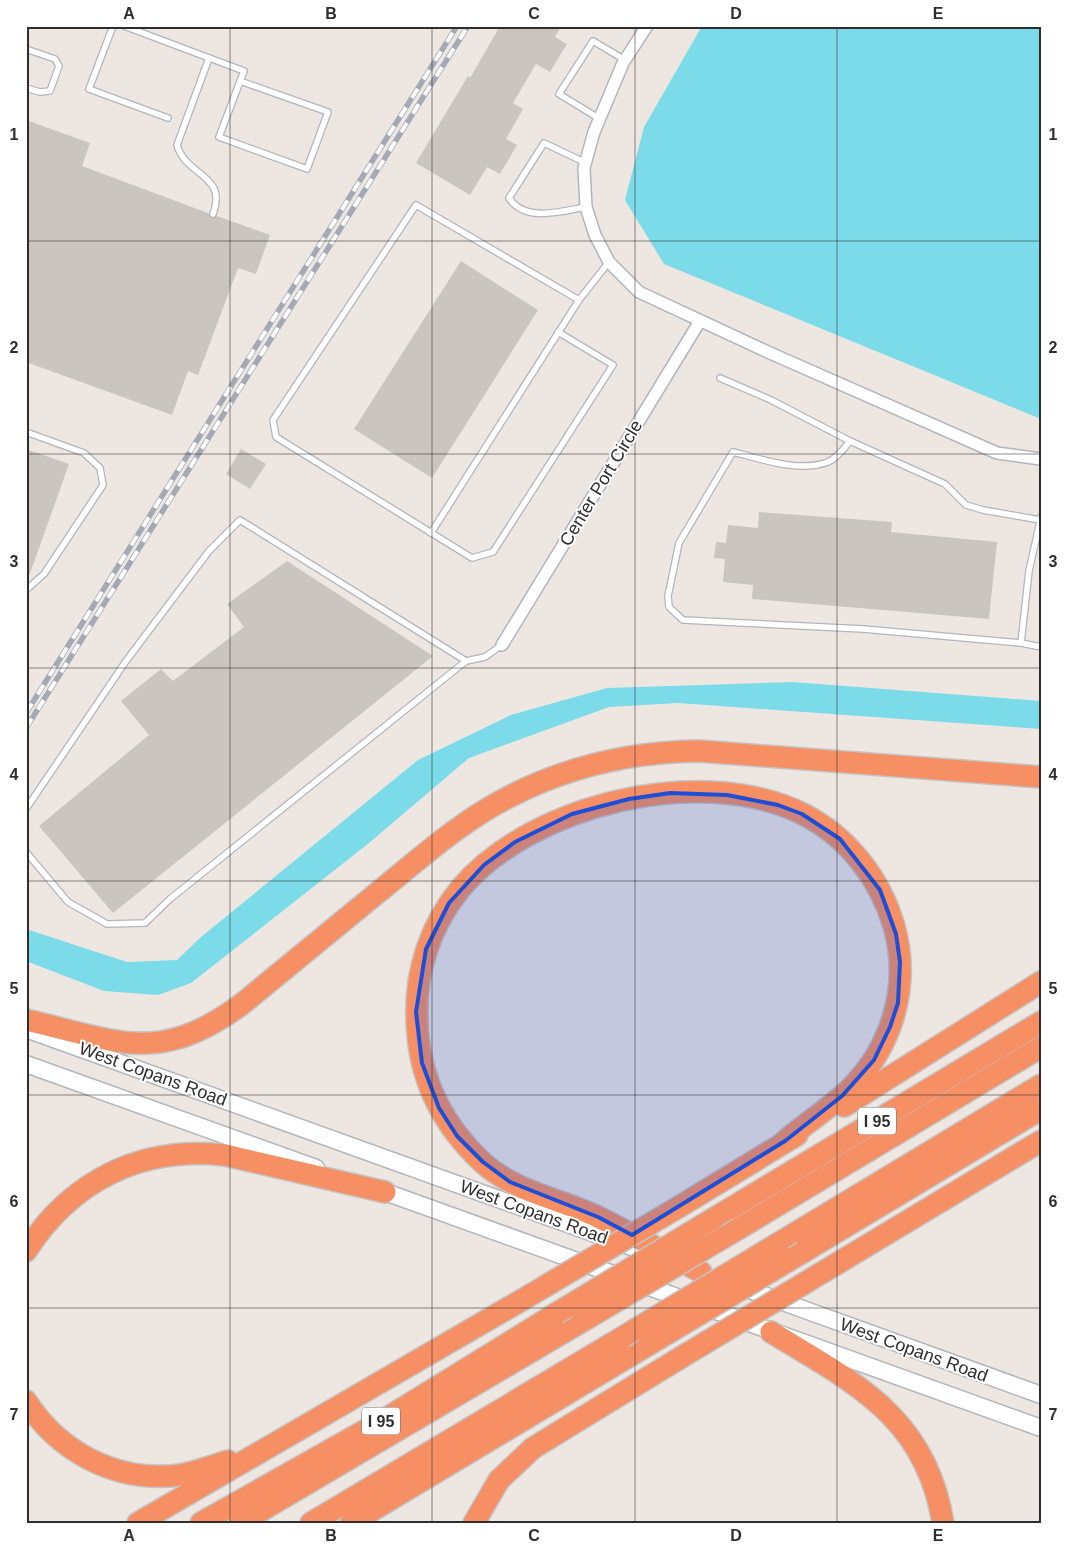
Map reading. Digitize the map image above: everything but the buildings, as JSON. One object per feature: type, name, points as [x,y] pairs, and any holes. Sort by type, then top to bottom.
[{"type":"highway","points":[[26,1020],[129,1044],[170,1042],[195,1034],[220,1021],[242,1004],[430,850],[477,816],[508,797],[546,780],[611,760],[655,753],[699,751],[1041,777]]},
{"type":"highway","points":[[701,1272],[598,1217],[524,1190],[510,1182],[483,1162],[447,1122],[432,1093],[422,1063],[416,1012],[419,980],[424,957],[433,933],[449,904],[484,865],[515,842],[572,814],[629,798],[692,793],[744,797],[778,804],[828,830],[862,862],[886,903],[899,950],[901,975],[898,1003],[886,1038],[867,1069],[842,1096],[785,1141]]},
{"type":"highway","points":[[138,1523],[682,1205],[1041,982]]},
{"type":"highway","name":"I 95","points":[[201,1523],[382,1421],[557,1312],[1041,1022]]},
{"type":"highway","points":[[240,1523],[738,1229],[1041,1047]]},
{"type":"highway","points":[[310,1523],[1041,1085]]},
{"type":"highway","points":[[351,1523],[1041,1109]]},
{"type":"highway","points":[[474,1523],[499,1480],[533,1448],[1041,1141]]},
{"type":"highway","points":[[26,1251],[53,1215],[87,1187],[125,1166],[174,1154],[225,1155],[385,1192]]},
{"type":"highway","points":[[771,1332],[859,1387],[900,1424],[917,1447],[931,1476],[943,1523]]},
{"type":"highway","points":[[26,1401],[48,1428],[76,1451],[101,1465],[132,1474],[149,1476],[181,1474],[215,1465],[275,1444]]},
{"type":"main road","name":"West Copans Road","points":[[26,1029],[1041,1395]]},
{"type":"main road","name":"West Copans Road","points":[[26,1064],[1041,1428]]},
{"type":"street","points":[[647,26],[625,60],[600,119],[586,163],[586,207],[595,235],[609,262],[639,292],[700,321],[997,453],[1041,459]]},
{"type":"street","name":"Center Port Circle","points":[[502,645],[700,321]]},
{"type":"lane","points":[[113,26],[89,89],[168,118]]},
{"type":"lane","points":[[124,26],[244,71],[240,81],[220,137],[307,169],[328,112],[240,81]]},
{"type":"lane","points":[[600,119],[559,94],[593,41],[625,60]]},
{"type":"lane","points":[[26,49],[56,59],[59,66],[50,91],[40,92],[26,88]]},
{"type":"lane","points":[[208,58],[177,145],[180,154],[187,164],[212,183],[216,192],[217,204],[213,214]]},
{"type":"lane","points":[[586,163],[544,143],[509,198],[515,206],[530,213],[552,213],[586,207]]},
{"type":"lane","points":[[558,332],[613,365],[494,552],[472,558],[276,437],[273,420],[416,205],[579,300]]},
{"type":"lane","points":[[431,533],[579,300],[609,262]]},
{"type":"lane","points":[[720,378],[771,400],[850,441],[945,484],[966,505],[982,510],[1040,519],[1029,571],[1021,643]]},
{"type":"lane","points":[[26,432],[84,453],[100,468],[103,485],[44,574],[26,590]]},
{"type":"lane","points":[[850,441],[840,453],[828,462],[804,466],[733,452],[679,543],[668,596],[669,607],[683,620],[863,629],[1021,643],[1041,647]]},
{"type":"lane","points":[[26,809],[126,661],[208,551],[240,520],[466,661]]},
{"type":"lane","points":[[26,852],[68,902],[107,924],[145,923],[170,899],[466,661],[485,657],[502,645]]},
{"type":"highlighted area","points":[[670,793],[727,795],[778,805],[802,814],[840,839],[880,890],[896,934],[900,962],[898,1003],[890,1027],[874,1060],[842,1096],[785,1141],[632,1235],[598,1217],[510,1182],[483,1162],[457,1136],[439,1108],[422,1063],[416,1012],[426,949],[449,903],[484,865],[515,842],[572,814],[629,799]]},
{"type":"water","points":[[702,26],[1041,26],[1041,419],[664,264],[625,200],[644,127]]},
{"type":"water","points":[[792,682],[1041,701],[1041,729],[678,703],[609,707],[469,758],[369,843],[191,983],[158,995],[104,991],[26,961],[26,929],[127,962],[177,960],[201,937],[418,760],[511,715],[607,688]]},
{"type":"railway","points":[[26,713],[457,26]]},
{"type":"railway","points":[[26,728],[468,26]]}]
